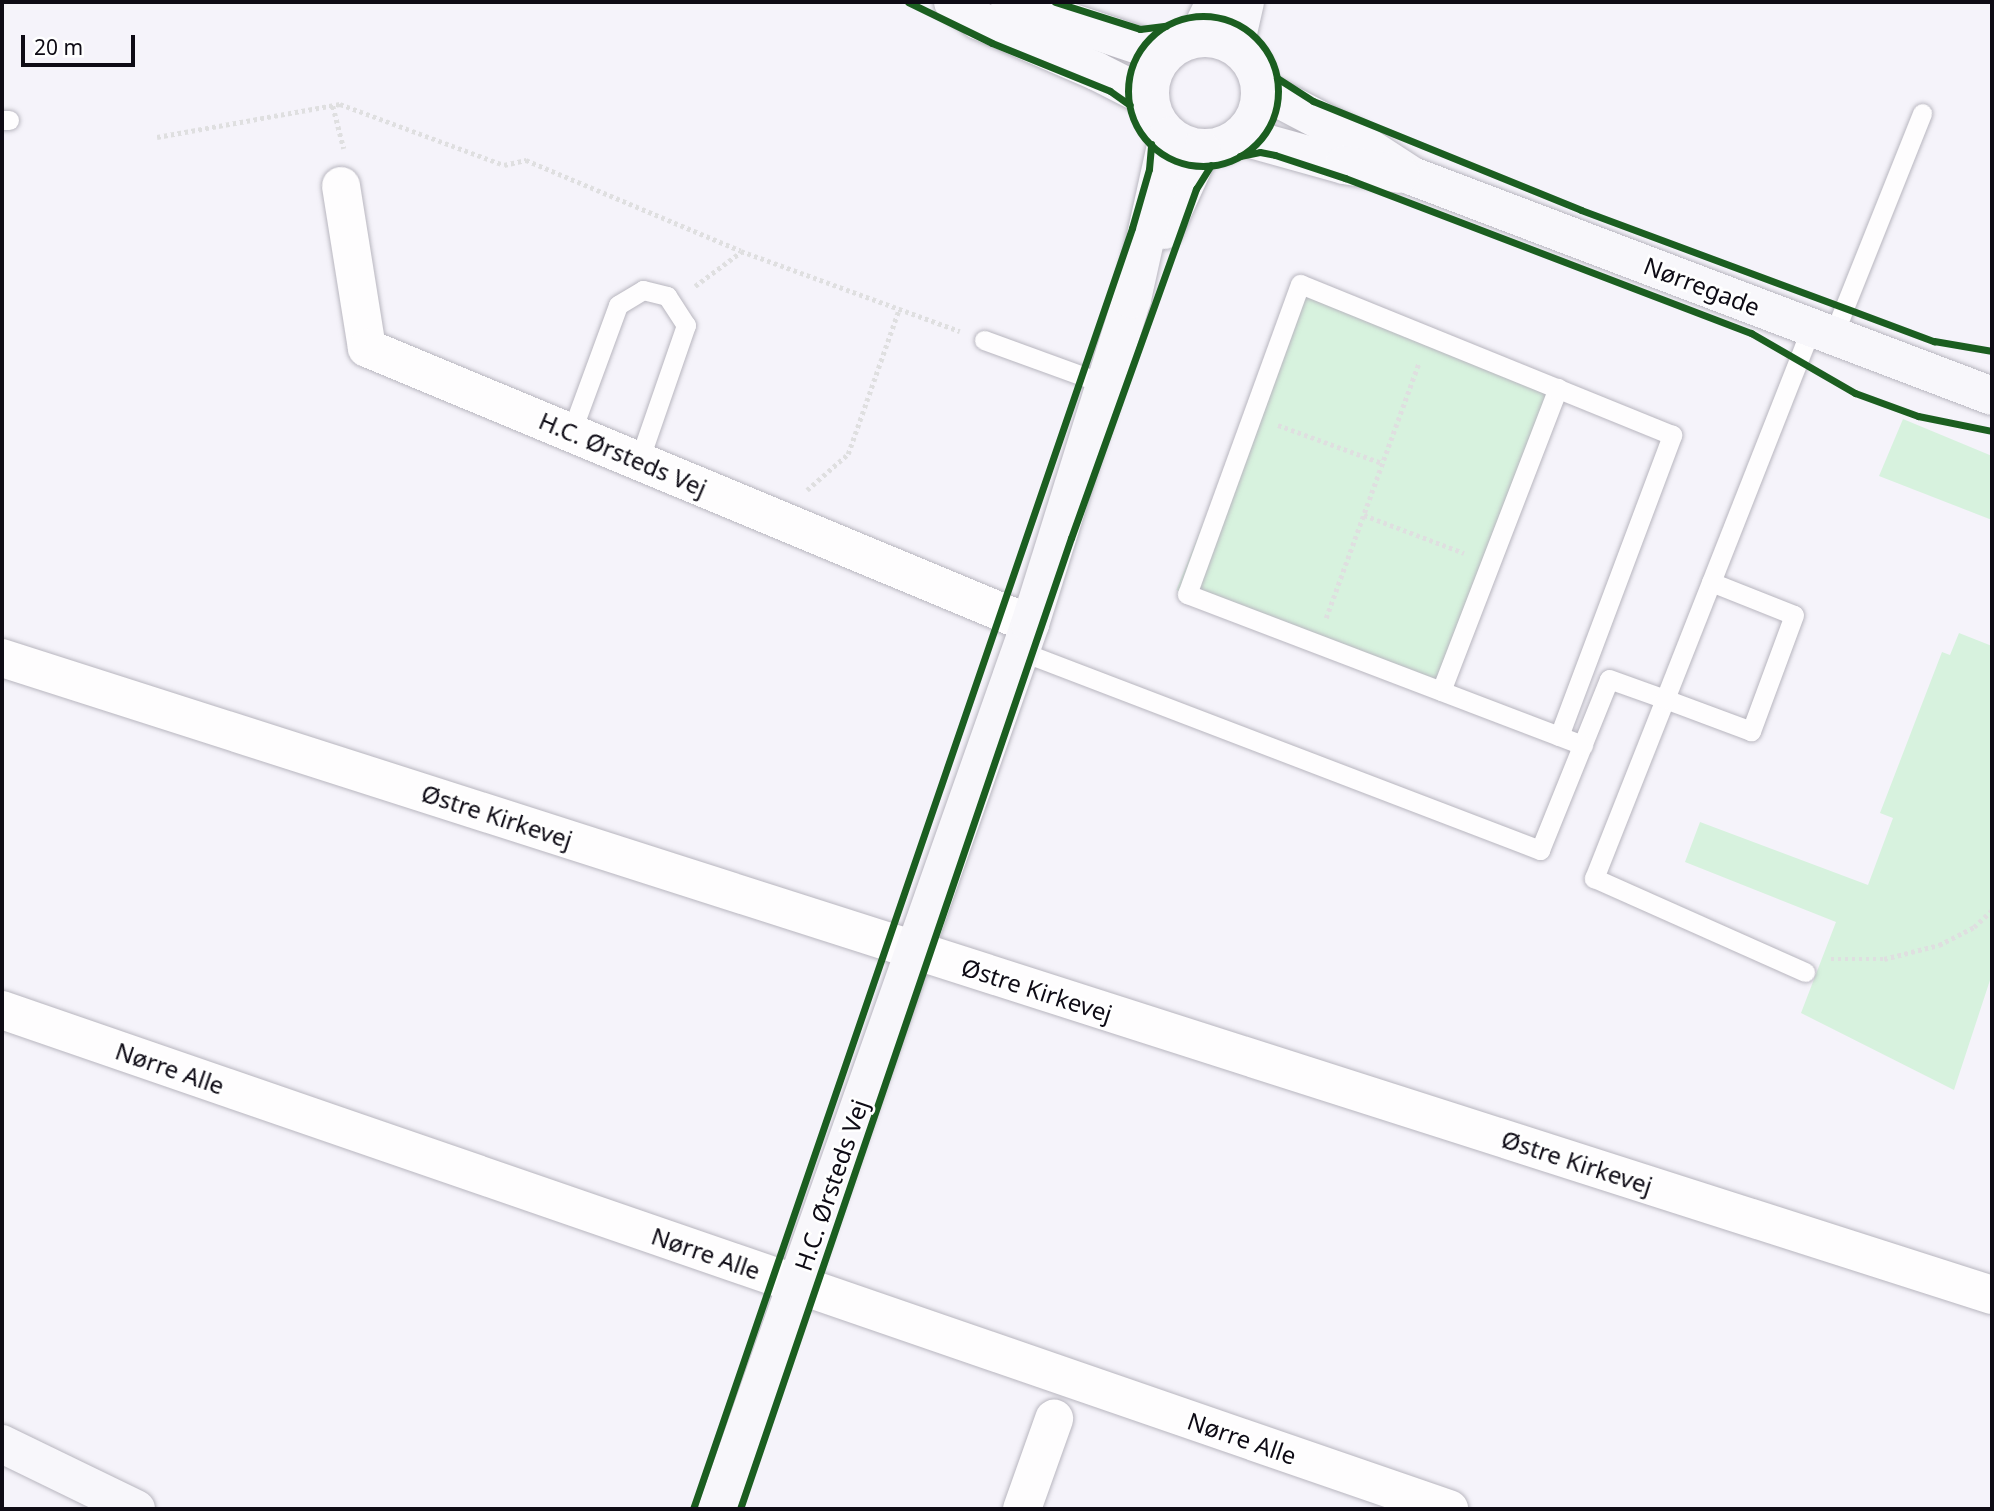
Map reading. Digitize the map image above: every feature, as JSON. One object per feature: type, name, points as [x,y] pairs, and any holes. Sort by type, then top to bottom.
[{"type":"street","points":[[953,2],[978,20],[1096,71],[1149,98]]},
{"type":"street","points":[[1010,2],[1182,46],[1217,39],[1235,46],[1248,57],[1256,72],[1260,89],[1256,115],[1240,136],[1215,148],[1185,142],[1159,125],[1149,98],[1155,67],[1182,46],[1215,2]]},
{"type":"street","points":[[1235,46],[1245,2]]},
{"type":"street","name":"Nørregade","points":[[1260,89],[1352,137],[1412,176]]},
{"type":"street","name":"Nørregade","points":[[1240,136],[1344,165],[1412,176],[1992,396]]},
{"type":"street","name":"H.C. Ørsteds Vej","points":[[717,1509],[1025,637],[1132,299],[1185,142]]},
{"type":"street","name":"H.C. Ørsteds Vej","points":[[341,186],[367,348],[790,524],[1025,637]]},
{"type":"street","name":"Østre Kirkevej","points":[[2,658],[1992,1295]]},
{"type":"street","name":"Nørre Alle","points":[[2,1010],[1449,1509]]},
{"type":"street","points":[[1022,1509],[1054,1419]]},
{"type":"street","points":[[2,1444],[136,1509]]},
{"type":"lane","points":[[1805,972],[1594,878],[1711,582],[1922,114]]},
{"type":"lane","points":[[1559,736],[1672,435],[1300,284],[1187,594],[1317,643],[1441,691],[1559,736],[1583,745]]},
{"type":"lane","points":[[571,433],[618,305],[643,290],[667,296],[686,325],[639,461]]},
{"type":"lane","points":[[985,340],[1105,384]]},
{"type":"lane","points":[[1441,691],[1558,388]]},
{"type":"lane","points":[[1025,637],[1540,850],[1609,679],[1751,731],[1794,615],[1711,582]]},
{"type":"path","points":[[157,137],[340,104],[505,165],[526,160],[741,251],[985,340]]},
{"type":"path","points":[[671,303],[741,251]]},
{"type":"path","points":[[790,524],[809,486],[848,454],[899,309]]},
{"type":"path","points":[[1317,643],[1429,336]]},
{"type":"path","points":[[1253,416],[1382,463]]},
{"type":"path","points":[[1364,515],[1490,563]]},
{"type":"path","points":[[1805,972],[1817,959],[1884,959],[1939,945],[1974,927],[1992,910]]},
{"type":"green space","points":[[1300,284],[1558,388],[1434,694],[1176,590]]},
{"type":"green space","points":[[1903,419],[1992,456],[1992,520],[1879,476]]},
{"type":"green space","points":[[1959,633],[1992,646],[1992,974],[1954,1090],[1801,1013],[1836,922],[1685,862],[1700,822],[1868,885],[1893,818],[1880,813],[1942,652],[1950,655]]},
{"type":"cycle path","points":[[908,2],[992,43],[1110,91],[1130,105]]},
{"type":"cycle path","points":[[1055,2],[1140,29],[1166,26]]},
{"type":"cycle path","points":[[1203,16],[1232,22],[1256,38],[1272,62],[1278,91],[1272,120],[1256,144],[1232,160],[1203,166],[1174,160],[1150,144],[1134,120],[1128,91],[1134,62],[1150,38],[1174,22],[1203,16]]},
{"type":"cycle path","points":[[1277,78],[1313,101],[1581,210],[1934,341],[1992,351]]},
{"type":"cycle path","points":[[693,1509],[1132,228],[1149,169],[1151,144]]},
{"type":"cycle path","points":[[1240,156],[1260,152],[1275,155],[1345,178],[1751,333],[1855,393],[1918,416],[1992,431]]},
{"type":"cycle path","points":[[740,1509],[1071,538],[1196,189],[1211,165]]}]
